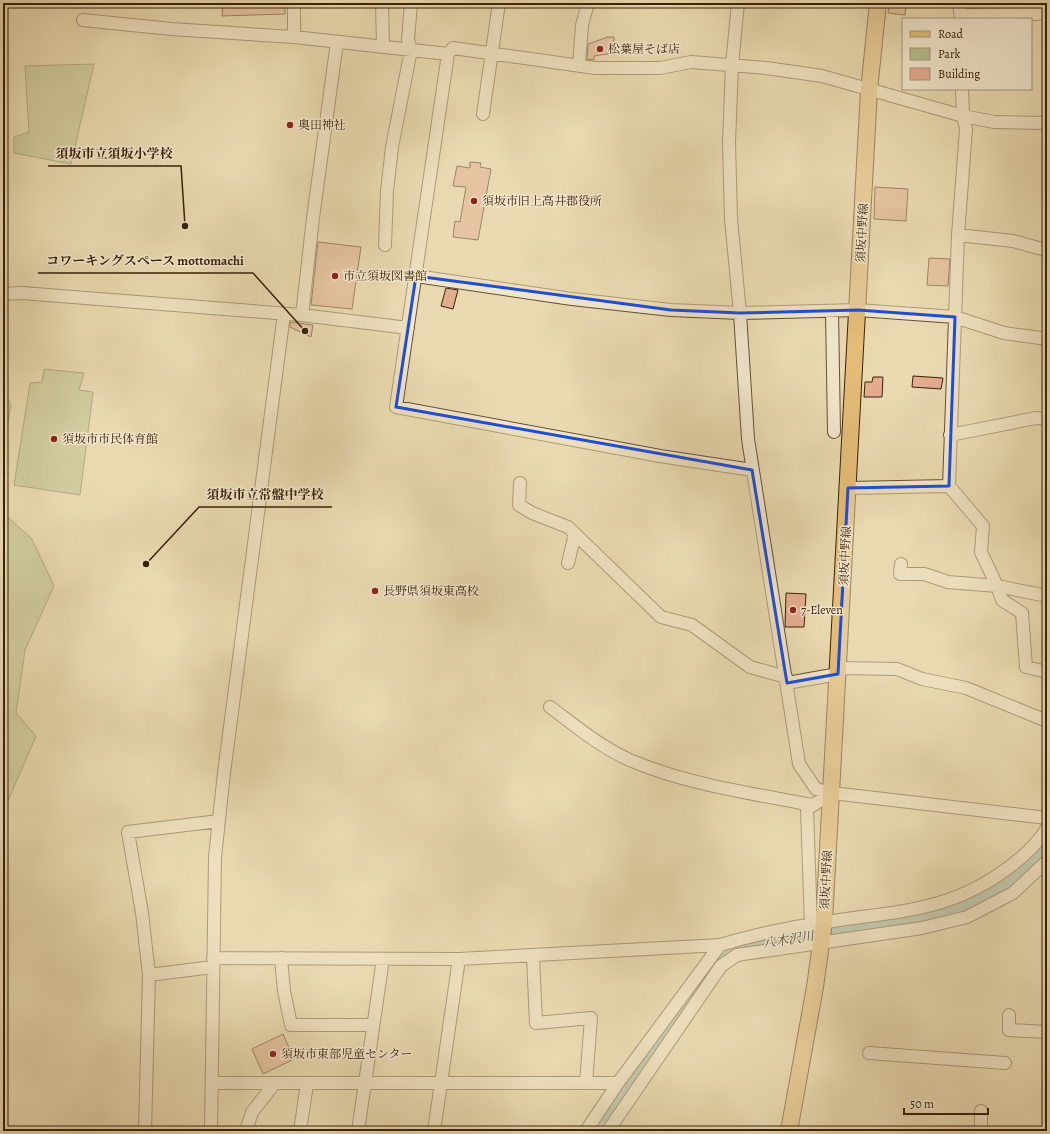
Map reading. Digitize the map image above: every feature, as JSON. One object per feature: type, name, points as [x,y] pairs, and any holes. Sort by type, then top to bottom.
[{"type":"main road","name":"須坂中野線","points":[[789,1131],[815,987],[828,855],[869,90],[878,3]]},
{"type":"street","points":[[294,3],[294,37]]},
{"type":"street","points":[[382,3],[383,47]]},
{"type":"street","points":[[385,245],[387,191],[392,148],[411,50],[408,40],[411,3]]},
{"type":"street","points":[[483,114],[499,3]]},
{"type":"street","points":[[579,65],[582,25],[588,3]]},
{"type":"street","points":[[738,3],[732,65],[729,143],[731,219],[740,314],[747,431],[799,764],[816,789],[832,793],[1047,818]]},
{"type":"street","points":[[959,3],[961,17],[1037,14],[1047,10]]},
{"type":"street","points":[[83,20],[171,29],[294,37],[448,54]]},
{"type":"street","points":[[302,315],[313,218],[338,42]]},
{"type":"street","points":[[752,470],[660,456],[396,407],[448,54],[453,48],[594,68],[660,68],[691,62],[732,65],[822,76],[963,116],[994,122],[1047,123]]},
{"type":"street","points":[[962,90],[963,116],[966,129],[958,235],[949,486],[983,526],[981,552],[1002,600],[1022,613],[1026,667],[1047,672]]},
{"type":"street","points":[[958,235],[1013,241],[1042,249]]},
{"type":"street","points":[[416,276],[671,310],[740,314],[858,310],[955,318],[1004,333],[1047,340]]},
{"type":"street","points":[[3,294],[22,293],[302,315],[408,328]]},
{"type":"street","points":[[832,311],[834,432]]},
{"type":"street","points":[[211,1131],[215,857],[218,821],[284,314]]},
{"type":"street","points":[[950,435],[1036,418],[1047,419]]},
{"type":"street","points":[[520,484],[519,505],[532,513],[568,527],[661,617],[692,625],[750,667],[787,680],[839,671],[897,669],[922,679],[966,688],[1047,721]]},
{"type":"street","points":[[848,488],[949,486]]},
{"type":"street","points":[[568,563],[575,534]]},
{"type":"street","points":[[901,564],[900,574],[924,574],[948,582],[997,586],[1047,596]]},
{"type":"street","points":[[550,707],[599,742],[636,763],[721,787],[812,805]]},
{"type":"street","points":[[820,931],[809,852],[807,809],[832,793]]},
{"type":"street","points":[[145,1131],[149,976],[142,913],[128,832],[218,821]]},
{"type":"street","points":[[212,1083],[618,1083],[635,1077],[721,966],[737,955],[820,931],[926,908],[964,896],[983,886],[1024,856],[1047,828]]},
{"type":"street","points":[[809,852],[828,855]]},
{"type":"street","points":[[149,976],[213,963],[281,958],[459,959],[533,957],[720,945],[750,937],[820,931],[922,928],[967,917],[1014,893],[1047,861]]},
{"type":"street","points":[[608,1131],[635,1077],[720,945]]},
{"type":"street","points":[[533,957],[536,1023],[591,1018],[586,1083]]},
{"type":"street","points":[[281,958],[284,991],[290,1025],[373,1025]]},
{"type":"street","points":[[358,1131],[384,959]]},
{"type":"street","points":[[434,1131],[459,959]]},
{"type":"street","points":[[1009,1016],[1009,1030],[1047,1032]]},
{"type":"street","points":[[868,1053],[1004,1063]]},
{"type":"street","points":[[586,1131],[618,1083]]},
{"type":"street","points":[[246,1131],[252,1112],[275,1084]]},
{"type":"street","points":[[300,1131],[307,1084]]},
{"type":"street","points":[[981,1111],[981,1131]]},
{"type":"highlighted area","points":[[416,276],[671,310],[740,313],[858,310],[955,317],[949,486],[848,488],[838,674],[787,683],[752,470],[396,407]]},
{"type":"green space","points":[[94,64],[71,164],[14,153],[14,137],[29,132],[25,66]]},
{"type":"green space","name":"須坂市市民体育館","points":[[44,369],[84,373],[79,390],[93,392],[80,495],[14,485],[30,383],[42,382]]},
{"type":"green space","points":[[3,390],[11,405],[3,449]]},
{"type":"green space","points":[[3,513],[32,539],[54,586],[25,650],[16,713],[36,736],[8,801],[3,802]]},
{"type":"building","points":[[223,3],[285,3],[285,14],[222,16]]},
{"type":"building","points":[[890,3],[906,3],[905,15],[888,13]]},
{"type":"building","name":"松葉屋そば店","points":[[608,37],[614,37],[614,53],[594,56],[594,60],[587,59],[588,44]]},
{"type":"building","name":"須坂市旧上高井郡役所","points":[[470,162],[481,163],[480,167],[491,169],[478,240],[453,237],[455,221],[460,222],[466,187],[453,186],[457,166],[470,168]]},
{"type":"building","points":[[875,187],[908,189],[906,221],[874,219]]},
{"type":"building","name":"市立須坂図書館","points":[[318,242],[361,247],[352,309],[311,305]]},
{"type":"building","points":[[929,258],[950,259],[948,286],[927,285]]},
{"type":"building","points":[[446,288],[458,290],[453,309],[441,306]]},
{"type":"building","points":[[290,322],[313,325],[311,337],[290,327]]},
{"type":"building","points":[[913,376],[943,378],[941,389],[912,387]]},
{"type":"building","points":[[873,377],[883,377],[882,397],[864,397],[865,382],[872,382]]},
{"type":"building","points":[[786,593],[806,594],[804,627],[785,627]]},
{"type":"building","name":"須坂市東部児童センター","points":[[283,1034],[294,1059],[263,1074],[252,1049]]},
{"type":"waterway","name":"八木沢川","points":[[597,1131],[662,1035],[723,955],[749,946],[914,920],[948,912],[973,902],[998,888],[1031,863],[1047,846]]},
{"type":"place","name":"松葉屋そば店","points":[[600,49]]},
{"type":"place","name":"奥田神社","points":[[290,125]]},
{"type":"place","name":"須坂市旧上高井郡役所","points":[[474,201]]},
{"type":"place","name":"須坂市立須坂小学校","points":[[185,226]]},
{"type":"place","name":"市立須坂図書館","points":[[335,276]]},
{"type":"place","name":"コワーキングスペース mottomachi","points":[[305,331]]},
{"type":"place","name":"須坂市市民体育館","points":[[54,439]]},
{"type":"place","name":"須坂市立常盤中学校","points":[[146,564]]},
{"type":"place","name":"長野県須坂東高校","points":[[375,591]]},
{"type":"place","name":"7-Eleven","points":[[793,610]]},
{"type":"place","name":"須坂市東部児童センター","points":[[273,1054]]}]
